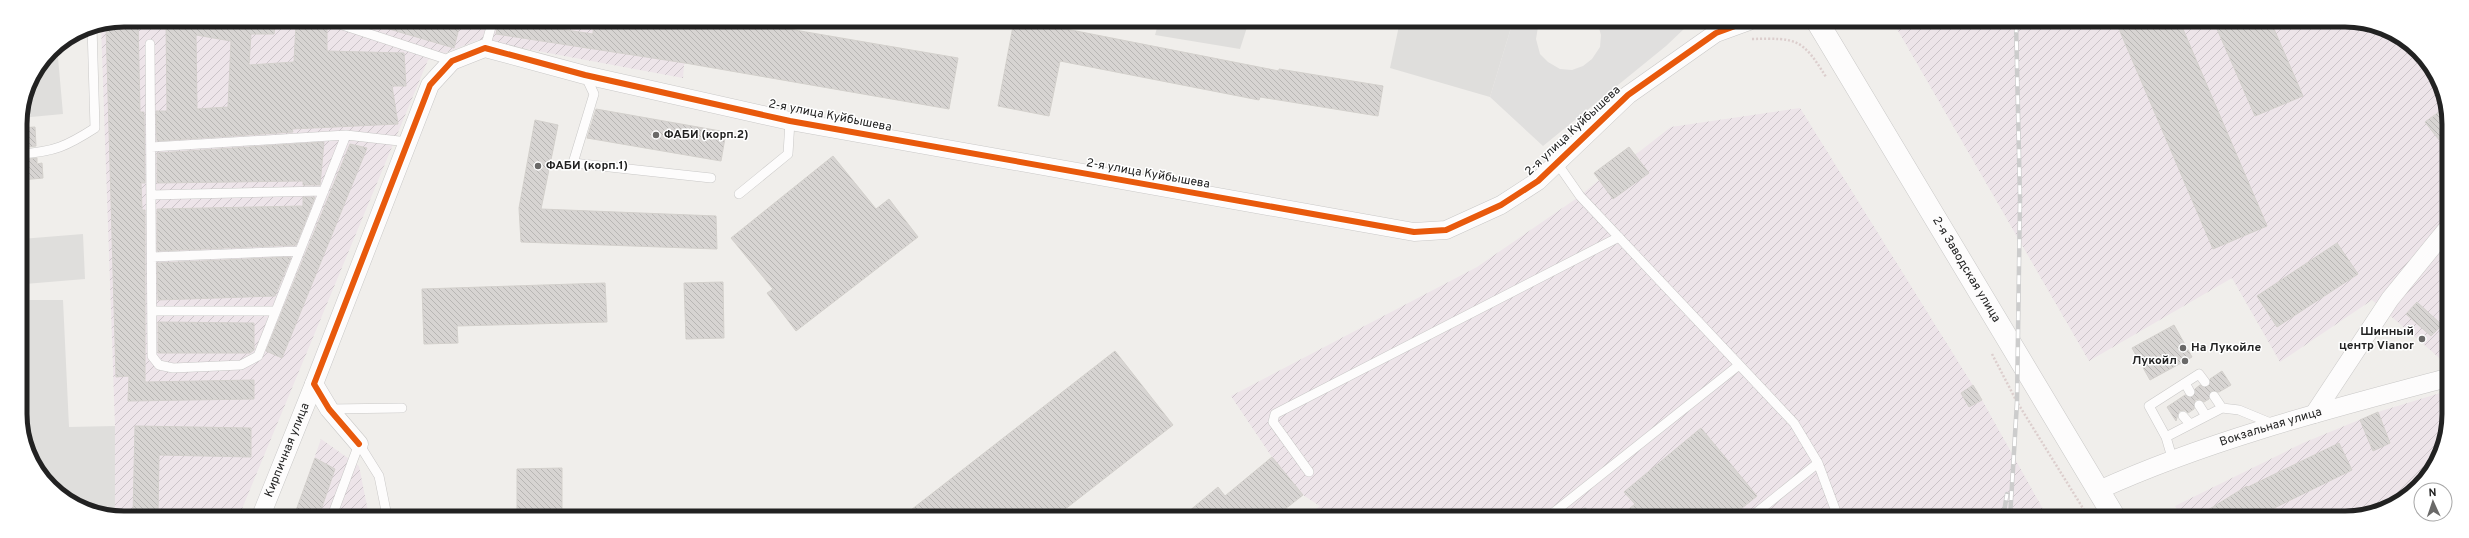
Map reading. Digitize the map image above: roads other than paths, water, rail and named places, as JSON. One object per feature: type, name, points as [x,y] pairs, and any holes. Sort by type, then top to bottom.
[{"type":"street","name":"2-я улица Куйбышева","points":[[485,48],[585,75],[790,121],[1414,232],[1446,230],[1501,205],[1538,181],[1628,95],[1716,34],[1734,27]]},
{"type":"street","name":"2-я Заводская улица","points":[[1820,27],[2111,511]]},
{"type":"street","points":[[452,61],[485,48]]},
{"type":"street","name":"Кирпичная улица","points":[[263,511],[430,85],[452,61]]},
{"type":"street","points":[[2314,414],[2390,299],[2442,235]]},
{"type":"street","name":"Вокзальная улица","points":[[2099,490],[2140,472],[2314,414],[2442,379]]},
{"type":"street","points":[[314,384],[329,409],[359,444]]},
{"type":"lane","points":[[348,27],[452,61]]},
{"type":"lane","points":[[485,48],[491,27]]},
{"type":"lane","points":[[27,154],[41,153],[66,146],[95,128],[92,32]]},
{"type":"lane","points":[[150,44],[152,356],[159,365],[173,368],[241,365],[258,356],[346,135]]},
{"type":"lane","points":[[585,75],[594,94],[574,163],[711,178]]},
{"type":"lane","points":[[739,194],[788,154],[790,121]]},
{"type":"lane","points":[[151,148],[346,135],[408,142]]},
{"type":"lane","points":[[1557,163],[1580,196],[1794,423],[1818,463],[1836,511]]},
{"type":"lane","points":[[151,195],[324,191]]},
{"type":"lane","points":[[1309,472],[1273,422],[1275,414],[1619,237]]},
{"type":"lane","points":[[152,257],[300,251]]},
{"type":"lane","points":[[152,311],[276,311]]},
{"type":"lane","points":[[1556,511],[1739,365]]},
{"type":"lane","points":[[2173,461],[2166,437],[2149,406],[2199,374],[2205,382]]},
{"type":"lane","points":[[2185,383],[2190,392]]},
{"type":"lane","points":[[2169,394],[2174,402]]},
{"type":"lane","points":[[2214,396],[2222,408]]},
{"type":"lane","points":[[2199,406],[2206,416]]},
{"type":"lane","points":[[329,409],[402,408]]},
{"type":"lane","points":[[2166,437],[2222,408],[2240,410],[2278,426]]},
{"type":"lane","points":[[2183,416],[2190,424]]},
{"type":"lane","points":[[336,511],[359,444]]},
{"type":"lane","points":[[359,444],[379,476],[386,511]]},
{"type":"lane","points":[[1758,511],[1818,463]]},
{"type":"railway","points":[[2010,511],[2017,402],[2020,199],[2016,27]]},
{"type":"railway","points":[[2004,511],[2007,494]]},
{"type":"place","name":"ФАБИ (корп.2)","points":[[656,135]]},
{"type":"place","name":"ФАБИ (корп.1)","points":[[538,166]]},
{"type":"place","name":"Шинный центр Vianor","points":[[2422,339]]},
{"type":"place","name":"На Лукойле","points":[[2183,348]]},
{"type":"place","name":"Лукойл","points":[[2185,361]]}]
